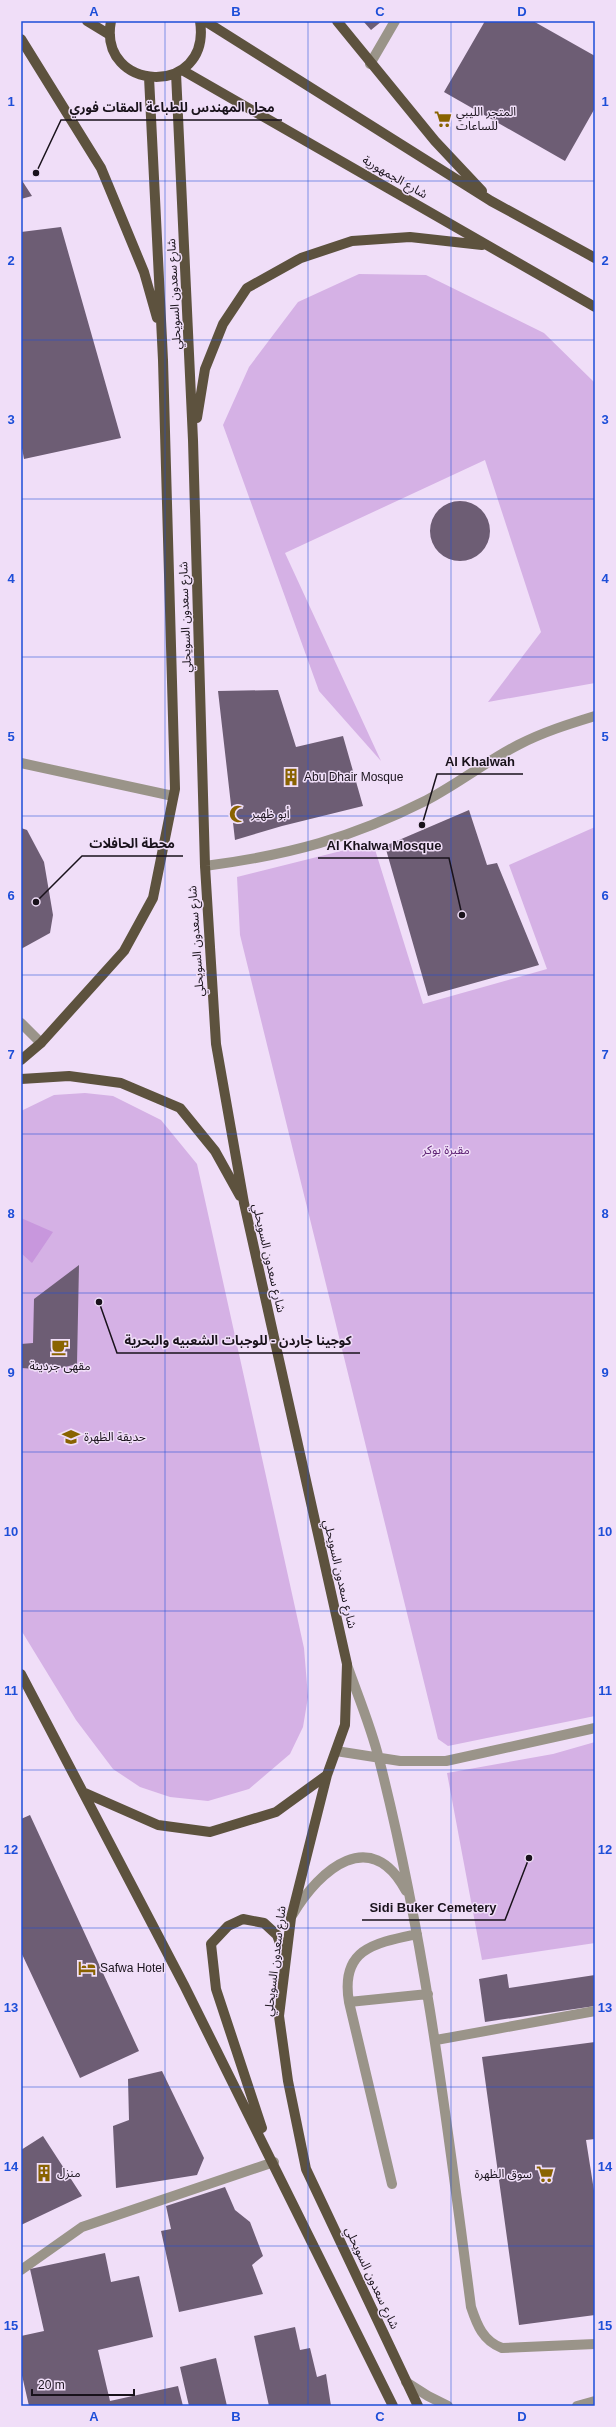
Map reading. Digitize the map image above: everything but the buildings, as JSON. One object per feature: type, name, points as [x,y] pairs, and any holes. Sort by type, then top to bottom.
[{"type":"main road","points":[[87,21],[110,35]]},
{"type":"main road","points":[[111,21],[110,35],[114,50],[122,63],[129,70],[149,78],[167,77],[179,72],[196,55],[202,32],[200,21]]},
{"type":"main road","points":[[205,21],[491,201],[595,258]]},
{"type":"main road","points":[[337,21],[370,64],[435,141],[491,201]]},
{"type":"main road","points":[[21,39],[101,168],[119,208],[144,272],[157,318],[163,360]]},
{"type":"main road","name":"شارع الجمهورية","points":[[179,72],[595,307]]},
{"type":"main road","name":"شارع سعدون السويحلي","points":[[179,72],[193,440],[205,866],[216,1044],[244,1203],[347,1664],[345,1726],[327,1775],[291,1918],[279,2016],[288,2081],[306,2169],[418,2406]]},
{"type":"main road","points":[[21,1060],[41,1043],[124,951],[153,898],[175,789],[163,360],[149,78]]},
{"type":"main road","points":[[193,440],[205,369],[223,324],[247,288],[301,258],[352,241],[410,237],[488,246]]},
{"type":"main road","points":[[21,1079],[69,1076],[121,1083],[180,1108],[215,1151],[244,1203]]},
{"type":"main road","points":[[21,1674],[85,1793],[274,2162],[393,2406]]},
{"type":"main road","points":[[85,1793],[158,1825],[210,1832],[276,1812],[327,1775]]},
{"type":"main road","points":[[274,2162],[216,1989],[212,1944],[228,1926],[243,1919],[264,1923],[277,1935],[286,1959]]},
{"type":"street","points":[[370,64],[395,21]]},
{"type":"street","points":[[205,866],[270,856],[321,844],[376,824],[429,799],[519,744],[561,726],[595,716]]},
{"type":"street","points":[[21,762],[173,796]]},
{"type":"street","points":[[21,1023],[41,1043]]},
{"type":"street","points":[[347,1664],[379,1758],[417,1934],[436,2040],[471,2307],[477,2322],[491,2344],[502,2348],[595,2344]]},
{"type":"street","points":[[336,1751],[400,1761],[446,1761],[595,1728]]},
{"type":"street","points":[[291,1918],[306,1892],[322,1875],[340,1862],[356,1856],[376,1859],[390,1868],[401,1882],[410,1900]]},
{"type":"street","points":[[392,2184],[349,2002],[348,1976],[359,1954],[369,1946],[417,1934]]},
{"type":"street","points":[[349,2002],[428,1994]]},
{"type":"street","points":[[436,2040],[595,2011]]},
{"type":"street","points":[[21,2270],[82,2227],[274,2162]]},
{"type":"street","points":[[406,2382],[428,2396],[448,2406]]},
{"type":"street","points":[[577,2406],[595,2400]]},
{"type":"green space","points":[[359,274],[426,275],[544,333],[595,383],[595,683],[488,702],[541,632],[485,460],[285,553],[381,761],[319,691],[223,425],[249,367],[298,302]]},
{"type":"green space","name":"مقبرة بوكر","points":[[595,827],[595,1716],[448,1746],[438,1739],[240,935],[237,877],[373,843],[423,1004],[547,969],[509,865]]},
{"type":"green space","points":[[85,1093],[113,1096],[161,1120],[197,1164],[304,1648],[308,1697],[303,1727],[290,1754],[249,1789],[208,1801],[170,1797],[140,1787],[113,1769],[76,1720],[21,1630],[21,1111],[54,1095]]},
{"type":"green space","points":[[595,1742],[595,1943],[482,1960],[447,1773],[553,1754]]},
{"type":"shaded area","points":[[21,1218],[53,1232],[32,1263],[21,1253]]},
{"type":"place","name":"المتجر الليبي للساعات","points":[[443,119]]},
{"type":"place","name":"محل المهندس للطباعة المقات فوري","points":[[36,173]]},
{"type":"place","name":"Abu Dhair Mosque","points":[[291,777]]},
{"type":"place","name":"أبو ظهير","points":[[238,814]]},
{"type":"place","name":"Al Khalwah","points":[[422,825]]},
{"type":"place","name":"محطة الحافلات","points":[[36,902]]},
{"type":"place","name":"Al Khalwa Mosque","points":[[462,915]]},
{"type":"place","name":"كوجينا جاردن - للوجبات الشعبيه والبحرية","points":[[99,1302]]},
{"type":"place","name":"مقهى جردينة","points":[[60,1347]]},
{"type":"place","name":"حديقة الظهرة","points":[[71,1437]]},
{"type":"place","name":"Sidi Buker Cemetery","points":[[529,1858]]},
{"type":"place","name":"Safwa Hotel","points":[[87,1968]]},
{"type":"place","name":"منزل","points":[[44,2173]]},
{"type":"place","name":"سوق الظهرة","points":[[545,2174]]}]
